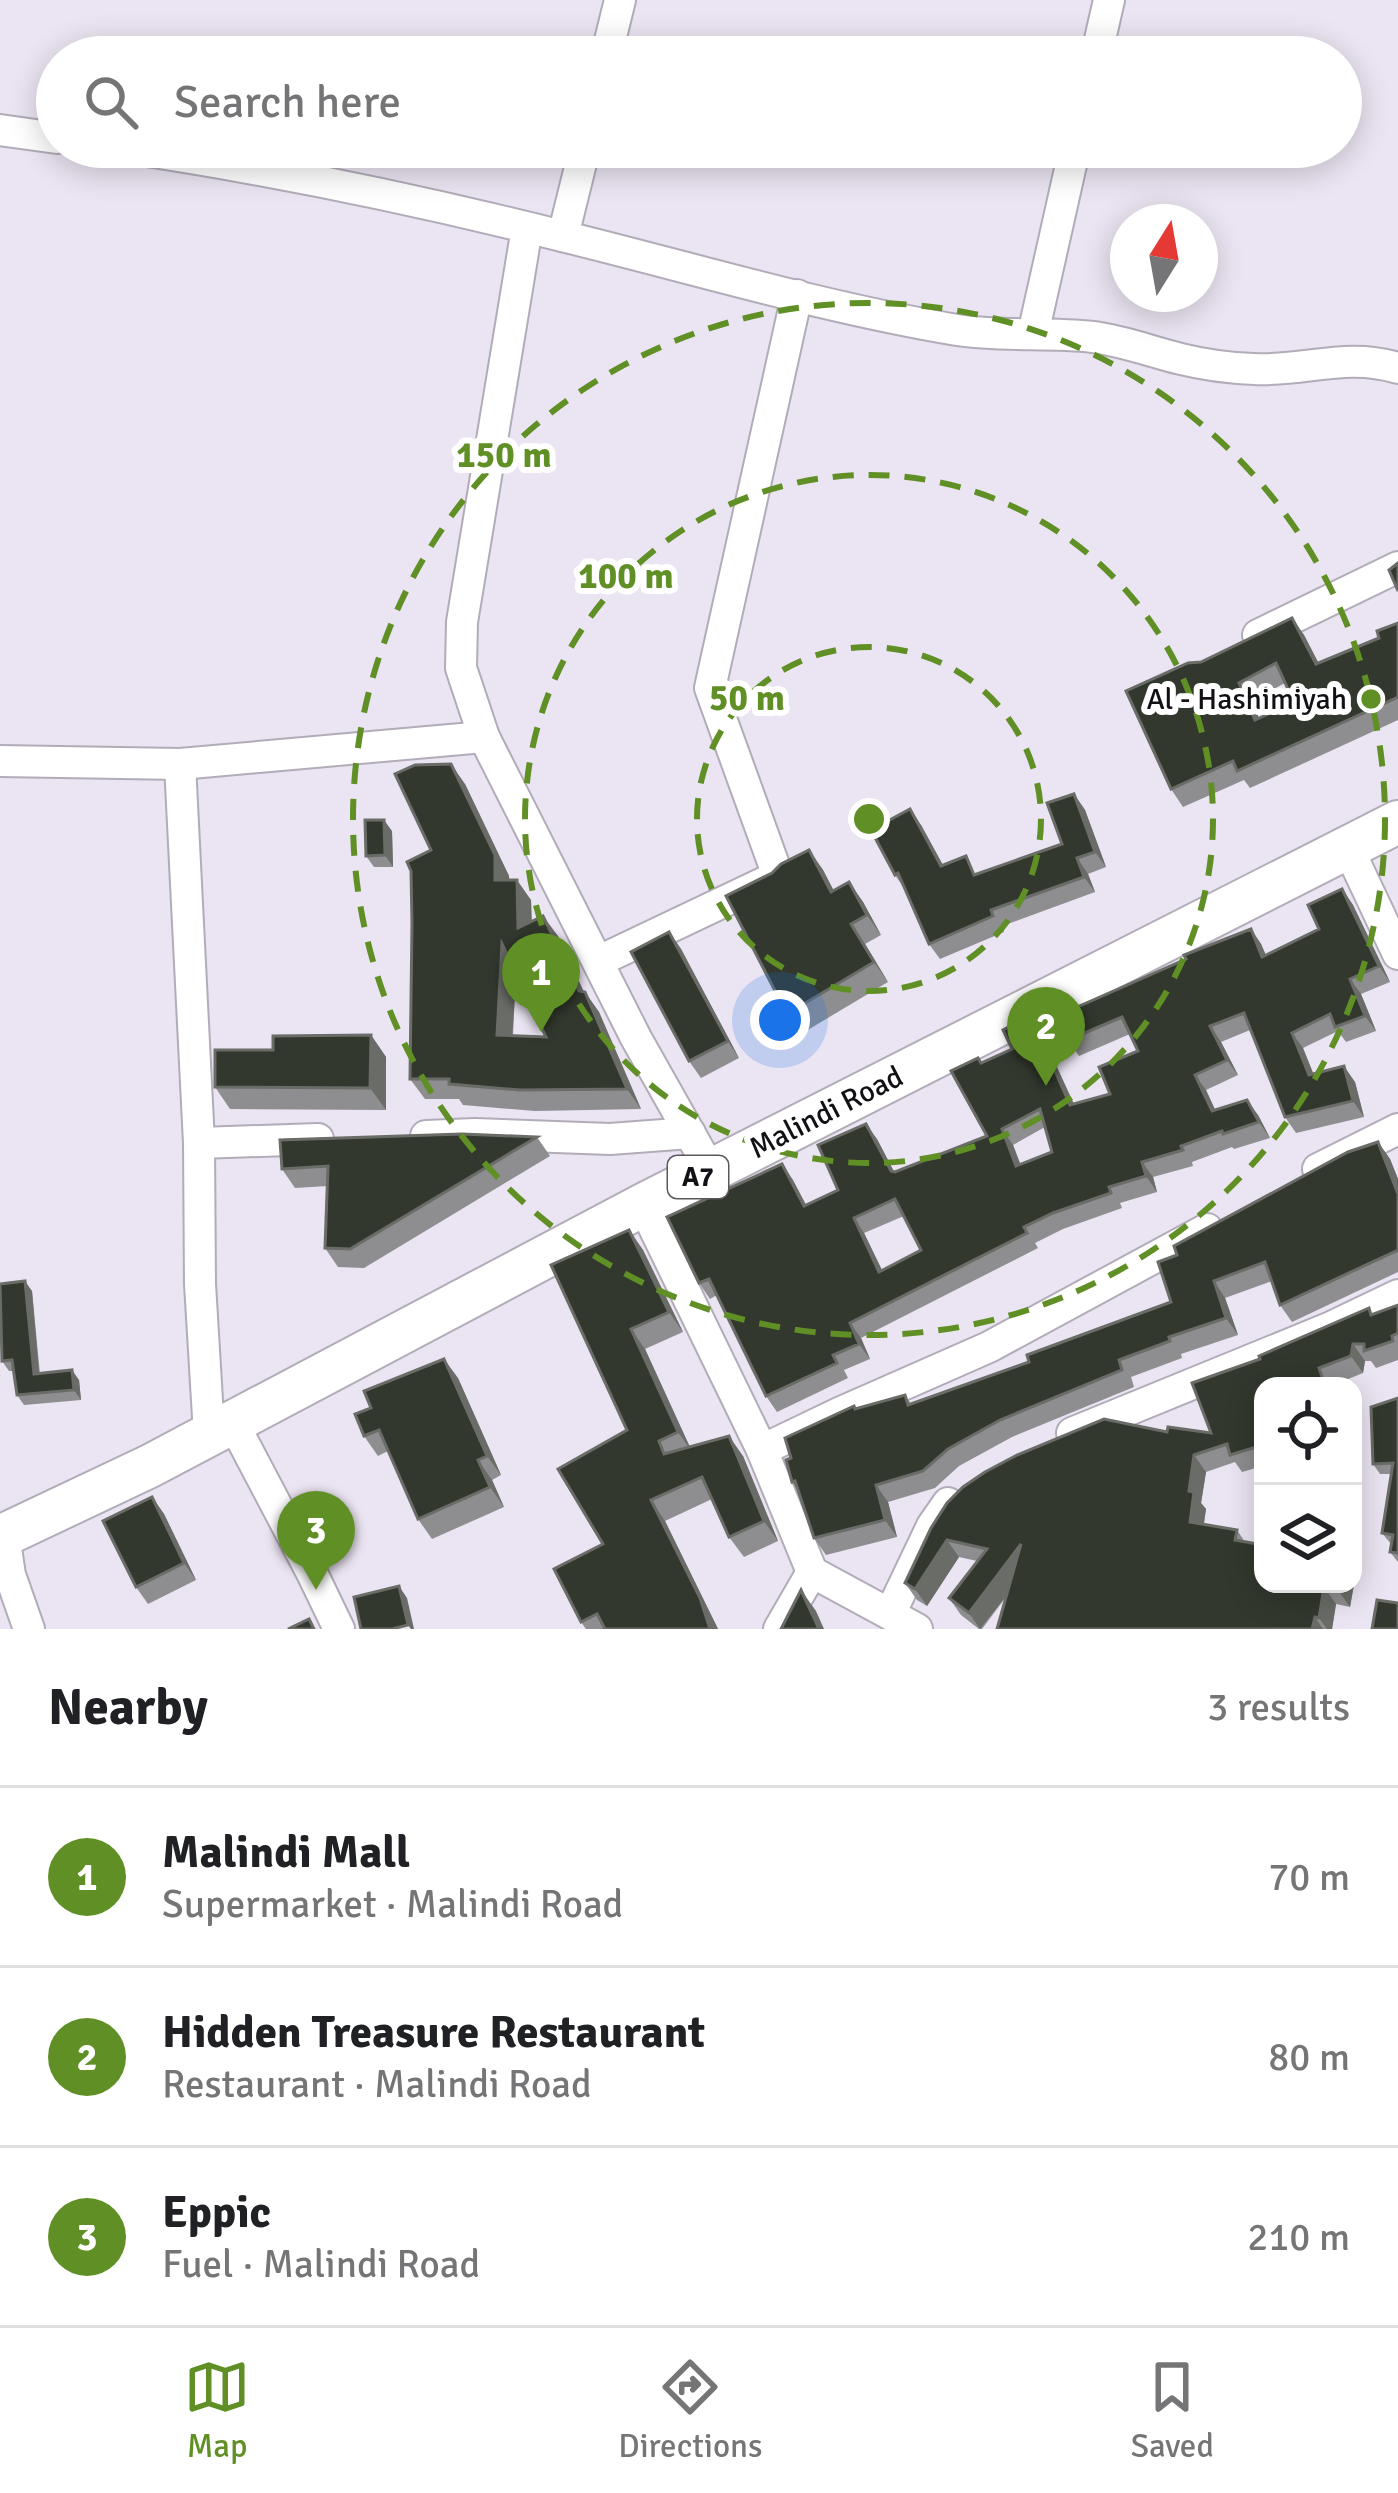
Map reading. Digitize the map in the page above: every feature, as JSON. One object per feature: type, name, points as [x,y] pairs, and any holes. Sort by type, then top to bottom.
[{"type":"highway","name":"Malindi Road","points":[[2,1536],[150,1466],[643,1205],[1398,822]]},
{"type":"street","points":[[611,36],[620,0]]},
{"type":"street","points":[[1100,36],[1108,0]]},
{"type":"street","points":[[0,130],[36,135]]},
{"type":"street","points":[[242,168],[347,186],[960,331],[1098,338],[1228,368],[1270,370],[1352,361],[1398,368]]},
{"type":"street","points":[[563,236],[580,168]]},
{"type":"street","points":[[1033,334],[1071,168]]},
{"type":"street","points":[[527,228],[462,622],[460,668],[484,737],[636,1038],[711,1171]]},
{"type":"street","points":[[599,961],[778,876],[710,688],[797,295]]},
{"type":"street","points":[[1224,653],[1398,567]]},
{"type":"street","points":[[0,760],[180,764],[484,737]]},
{"type":"street","points":[[180,764],[199,1143],[200,1284],[220,1428],[312,1573],[339,1629]]},
{"type":"street","points":[[1348,848],[1398,954]]},
{"type":"street","points":[[1297,1180],[1398,1129]]},
{"type":"street","points":[[406,1136],[610,1139],[690,1133]]},
{"type":"street","points":[[199,1143],[337,1139]]},
{"type":"street","points":[[643,1205],[762,1450],[812,1572],[903,1622],[932,1526],[956,1493],[974,1480]]},
{"type":"street","points":[[762,1450],[989,1347],[1235,1214]]},
{"type":"street","points":[[1042,1445],[1329,1328],[1398,1295]]},
{"type":"street","points":[[2,1536],[18,1615]]},
{"type":"street","points":[[779,1629],[812,1572]]},
{"type":"building","points":[[1398,563],[1398,591],[1389,570]]},
{"type":"building","points":[[1292,618],[1316,664],[1379,638],[1377,631],[1398,623],[1398,697],[1237,771],[1233,761],[1171,789],[1126,691],[1188,663],[1201,662]],"holes":[[[1276,663],[1294,702],[1255,720],[1239,683]]]},
{"type":"building","points":[[451,764],[495,855],[495,880],[517,880],[518,928],[543,916],[579,991],[585,992],[627,1089],[520,1090],[449,1084],[449,1079],[410,1079],[412,923],[407,862],[431,850],[395,774],[415,765]],"holes":[[[502,944],[546,1037],[497,1035]]]},
{"type":"building","points":[[1074,794],[1095,852],[1077,858],[1084,877],[991,910],[993,916],[929,944],[898,873],[895,875],[871,830],[910,809],[941,866],[966,856],[974,875],[1062,844],[1047,803]]},
{"type":"building","points":[[365,820],[384,820],[385,855],[366,856]]},
{"type":"building","points":[[809,850],[831,892],[849,882],[867,915],[851,924],[874,962],[787,1014],[726,896]]},
{"type":"building","points":[[1342,889],[1379,966],[1350,979],[1365,1016],[1335,1027],[1330,1014],[1292,1033],[1309,1075],[1344,1066],[1353,1101],[1285,1117],[1244,1013],[1210,1026],[1227,1060],[1195,1075],[1212,1111],[1247,1100],[1259,1122],[1142,1162],[1146,1176],[1109,1187],[1111,1193],[1024,1227],[1027,1233],[850,1323],[859,1344],[833,1355],[837,1363],[766,1396],[709,1279],[699,1283],[667,1217],[782,1164],[804,1206],[838,1190],[818,1145],[866,1124],[895,1172],[987,1136],[951,1071],[1012,1049],[1003,1030],[1019,1022],[1028,1042],[1040,1037],[1070,1105],[1110,1094],[1099,1067],[1138,1051],[1122,1017],[1068,1040],[1057,1016],[1186,959],[1184,955],[1251,929],[1262,957],[1319,929],[1308,905]],"holes":[[[1040,1109],[1052,1152],[1016,1166],[1002,1129]],[[895,1199],[921,1250],[879,1272],[854,1218]]]},
{"type":"building","points":[[669,932],[728,1041],[689,1061],[631,952]]},
{"type":"building","points":[[371,1035],[370,1088],[215,1087],[215,1050],[273,1050],[273,1036]]},
{"type":"building","points":[[462,1134],[537,1137],[350,1249],[325,1248],[328,1166],[282,1169],[280,1140]]},
{"type":"building","points":[[1378,1142],[1398,1194],[1398,1250],[1280,1305],[1265,1262],[1214,1281],[1226,1318],[1119,1360],[1122,1370],[1000,1420],[948,1449],[923,1471],[876,1485],[885,1520],[814,1538],[792,1482],[785,1438],[854,1406],[905,1395],[908,1405],[1029,1362],[1027,1355],[1171,1302],[1158,1262],[1177,1255],[1174,1246],[1348,1152]]},
{"type":"building","points":[[629,1230],[669,1312],[631,1329],[678,1432],[659,1441],[664,1454],[729,1436],[764,1521],[729,1537],[702,1477],[651,1500],[700,1598],[710,1629],[605,1629],[597,1614],[581,1622],[554,1569],[603,1544],[558,1469],[627,1430],[551,1265]]},
{"type":"building","points":[[25,1281],[34,1374],[72,1370],[74,1390],[17,1395],[12,1360],[2,1361],[0,1284]]},
{"type":"building","points":[[1398,1305],[1398,1333],[1393,1341],[1364,1351],[1364,1344],[1353,1344],[1351,1356],[1319,1368],[1322,1377],[1254,1377],[1254,1448],[1230,1455],[1227,1444],[1194,1455],[1190,1522],[1237,1530],[1235,1540],[1254,1543],[1254,1593],[1323,1593],[1312,1629],[997,1629],[1021,1544],[969,1613],[949,1598],[987,1549],[947,1540],[915,1589],[905,1583],[947,1503],[985,1472],[1104,1419],[1167,1432],[1168,1427],[1211,1433],[1192,1383],[1260,1359],[1369,1308],[1371,1315]]},
{"type":"building","points":[[444,1359],[487,1456],[478,1460],[490,1487],[418,1519],[379,1430],[364,1436],[355,1414],[371,1408],[364,1391]]},
{"type":"building","points":[[1398,1398],[1398,1553],[1390,1552],[1393,1535],[1382,1533],[1393,1463],[1373,1464],[1371,1407]]},
{"type":"building","points":[[152,1497],[184,1563],[136,1587],[103,1521]]},
{"type":"building","points":[[399,1586],[408,1625],[361,1629],[354,1597]]},
{"type":"building","points":[[801,1590],[819,1629],[781,1629]]},
{"type":"building","points":[[1377,1600],[1398,1603],[1398,1629],[1372,1629]]},
{"type":"building","points":[[309,1619],[314,1629],[288,1629]]},
{"type":"place","name":"Al - Hashimiyah","points":[[1371,699]]},
{"type":"place","name":"Malindi Mall","points":[[541,1032]]},
{"type":"place","name":"Hidden Treasure Restaurant","points":[[1046,1086]]},
{"type":"place","name":"Eppic","points":[[316,1590]]}]
